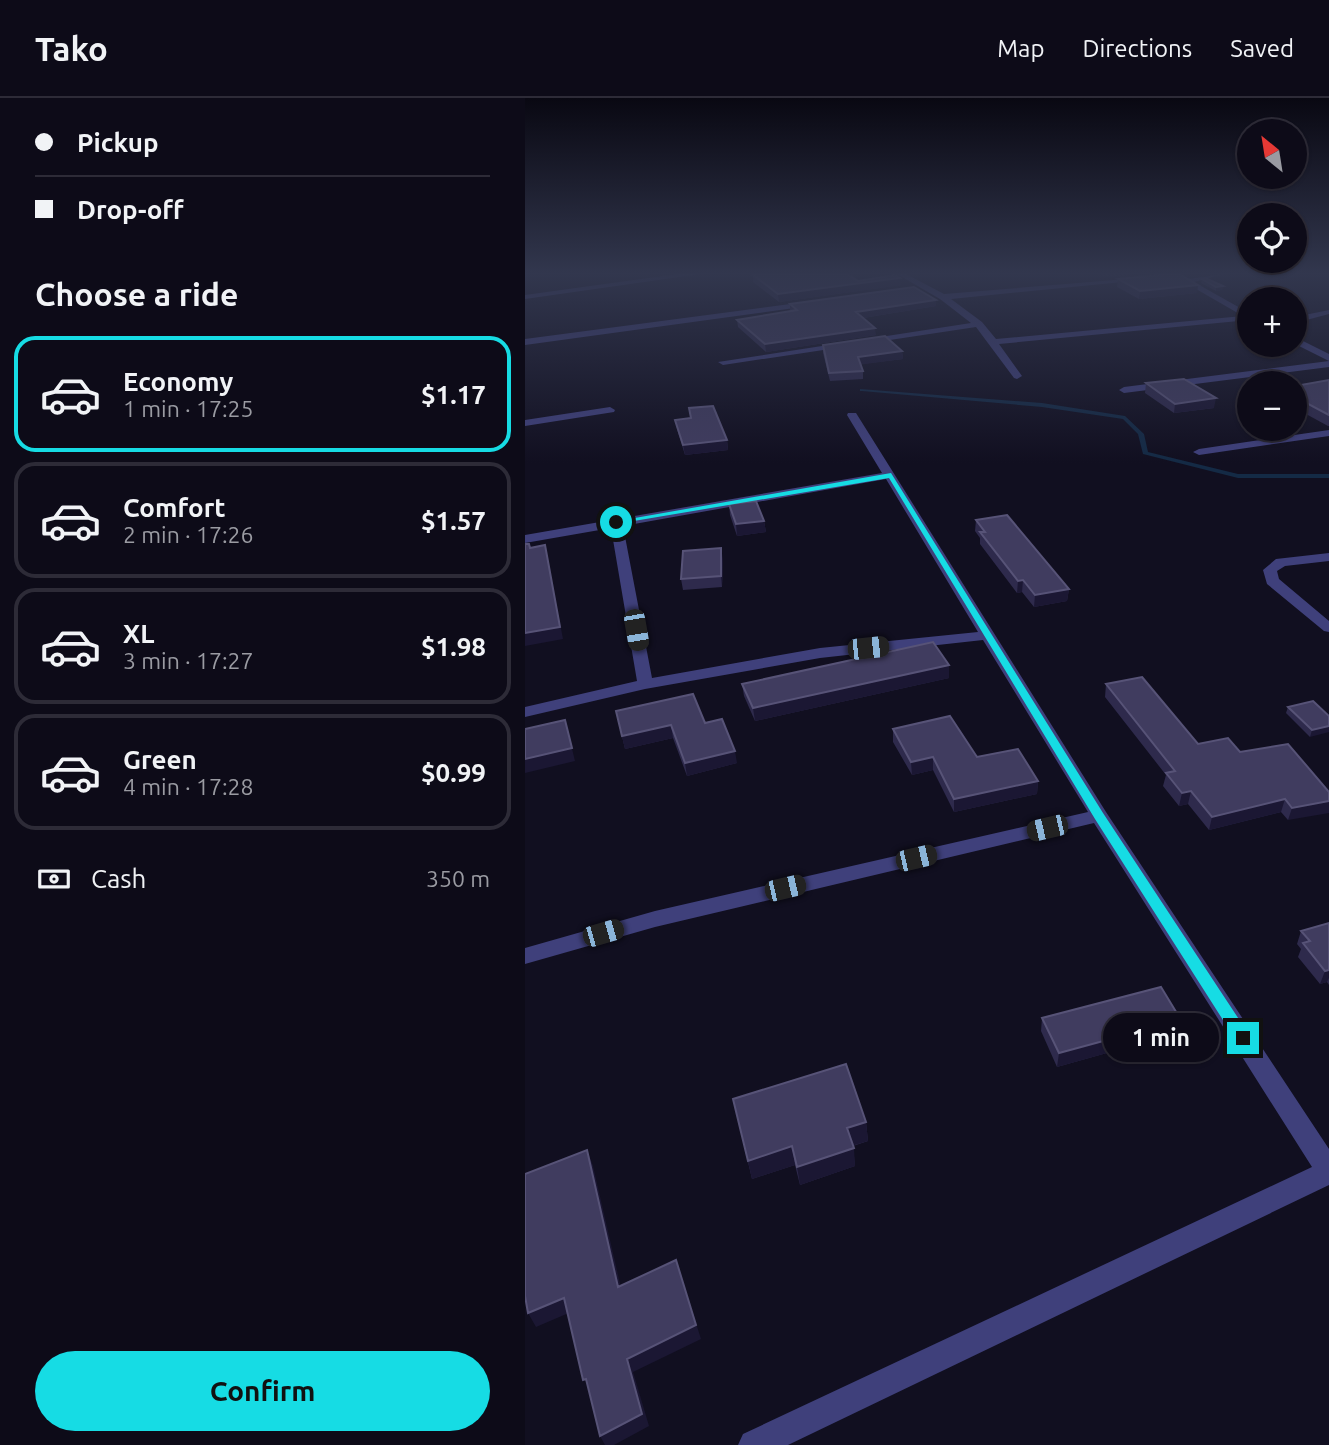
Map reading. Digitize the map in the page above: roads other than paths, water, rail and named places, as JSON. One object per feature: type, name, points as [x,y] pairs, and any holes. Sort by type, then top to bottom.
[{"type":"street","points":[[525,342],[563,337]]},
{"type":"street","points":[[723,362],[892,337]]},
{"type":"street","points":[[990,337],[1017,376]]},
{"type":"street","points":[[994,341],[1038,337]]},
{"type":"street","points":[[1307,346],[1329,358]]},
{"type":"street","points":[[1124,390],[1329,365]]},
{"type":"street","points":[[525,423],[610,410]]},
{"type":"street","points":[[754,1445],[1329,1172],[1099,816],[852,415]]},
{"type":"street","points":[[1199,452],[1329,433]]},
{"type":"street","points":[[525,539],[891,475]]},
{"type":"street","points":[[616,522],[645,684]]},
{"type":"street","points":[[1329,557],[1281,562],[1270,570],[1272,582],[1329,628]]},
{"type":"street","points":[[525,712],[645,684],[820,653],[989,635]]},
{"type":"street","points":[[525,956],[655,919],[1099,816]]},
{"type":"waterway","points":[[862,390],[1042,405],[1125,418],[1141,434],[1145,453],[1238,476],[1329,476]]}]
